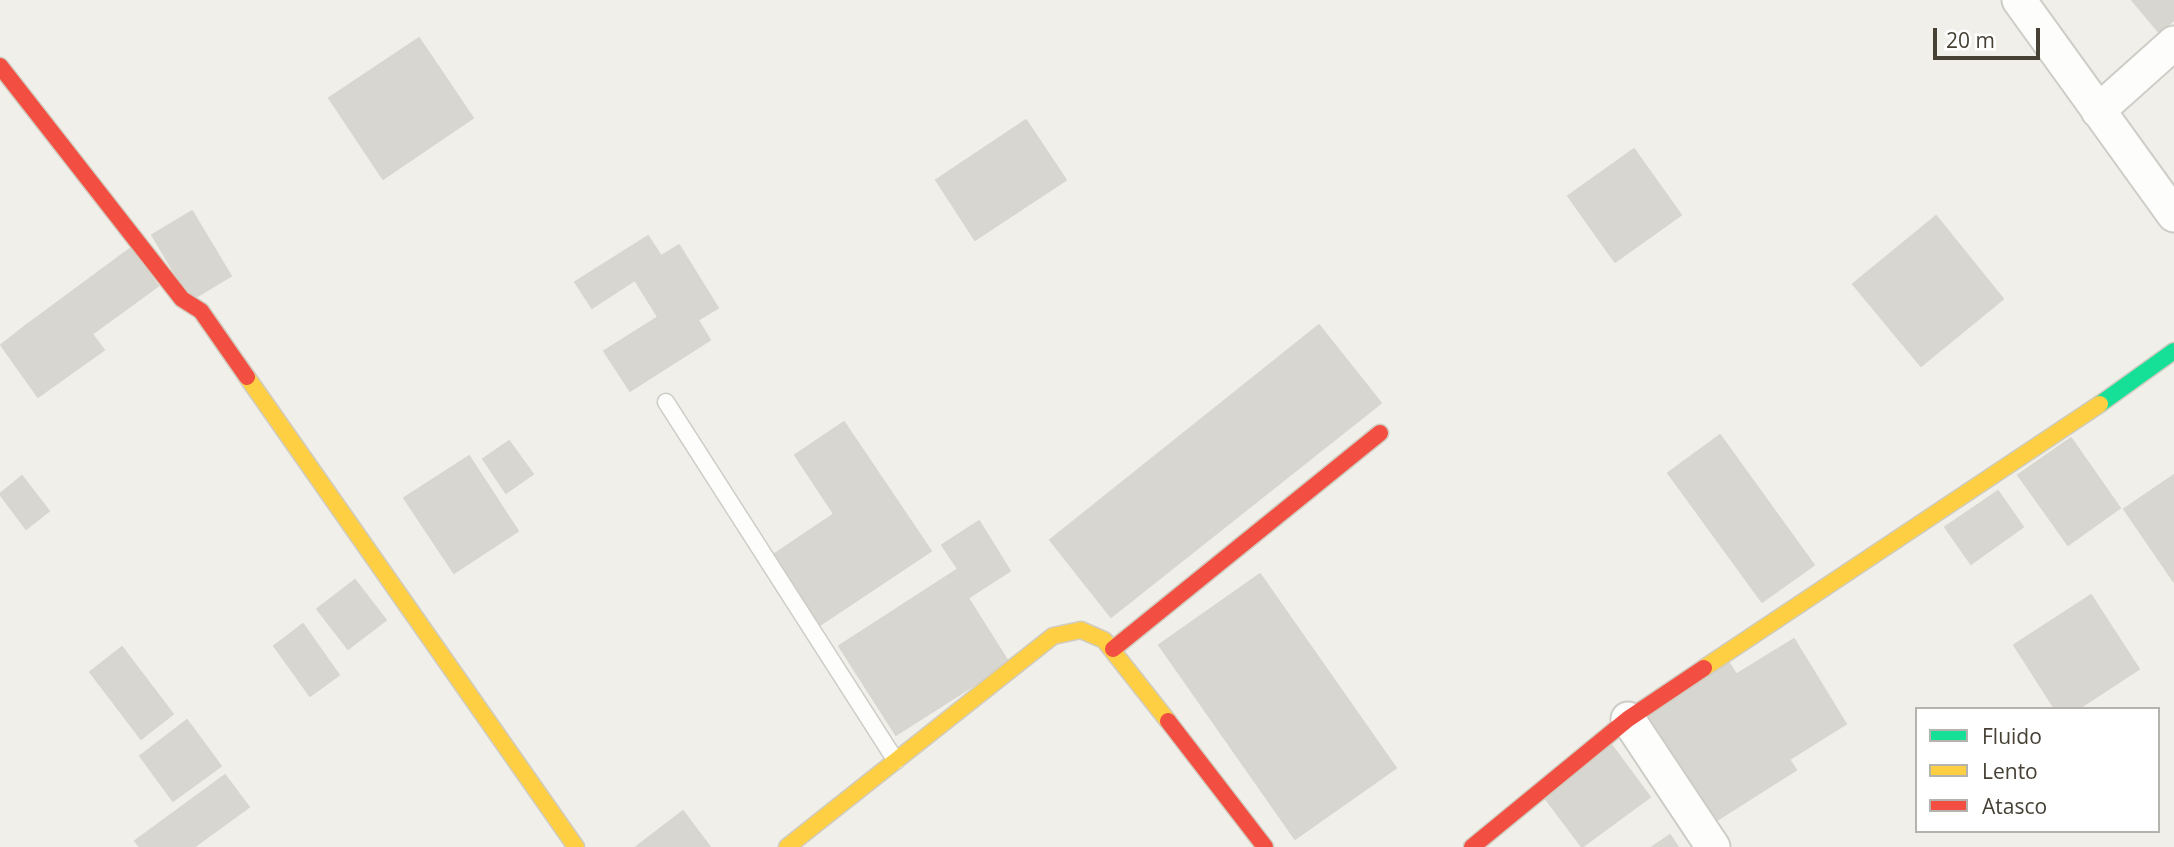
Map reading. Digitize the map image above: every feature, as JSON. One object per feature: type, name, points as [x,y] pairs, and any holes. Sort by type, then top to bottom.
[{"type":"street","points":[[2019,0],[2174,215]]},
{"type":"street","points":[[2098,111],[2174,43]]},
{"type":"street","points":[[0,66],[182,299],[201,311],[576,847]]},
{"type":"street","points":[[1472,847],[1628,719],[2123,388],[2174,351]]},
{"type":"street","points":[[1112,649],[1380,433]]},
{"type":"street","points":[[787,847],[1053,636],[1081,630],[1104,640],[1112,649],[1265,847]]},
{"type":"street","points":[[1628,719],[1713,847]]},
{"type":"lane","points":[[666,402],[895,761]]},
{"type":"building","points":[[2132,0],[2174,0],[2174,20],[2159,32]]},
{"type":"building","points":[[419,38],[473,118],[383,179],[329,98]]},
{"type":"building","points":[[1026,120],[1066,180],[975,240],[936,180]]},
{"type":"building","points":[[1634,149],[1681,215],[1615,262],[1568,196]]},
{"type":"building","points":[[192,211],[231,276],[191,300],[152,235]]},
{"type":"building","points":[[1936,216],[2003,299],[1921,366],[1853,284]]},
{"type":"building","points":[[648,236],[661,256],[679,245],[718,308],[698,320],[710,340],[630,391],[604,351],[658,317],[635,280],[592,308],[575,282]]},
{"type":"building","points":[[131,248],[158,286],[92,334],[104,350],[66,377],[28,324]]},
{"type":"building","points":[[28,324],[66,377],[38,397],[1,345]]},
{"type":"building","points":[[1319,325],[1381,403],[1111,617],[1050,540]]},
{"type":"building","points":[[844,422],[931,551],[820,625],[773,555],[834,514],[795,455]]},
{"type":"building","points":[[1720,435],[1814,565],[1762,602],[1668,473]]},
{"type":"building","points":[[2071,438],[2120,508],[2068,545],[2018,475]]},
{"type":"building","points":[[509,441],[533,474],[506,493],[483,459]]},
{"type":"building","points":[[469,456],[518,531],[454,573],[404,498]]},
{"type":"building","points":[[2174,475],[2174,582],[2124,509]]},
{"type":"building","points":[[22,476],[49,511],[26,529],[0,494]]},
{"type":"building","points":[[1998,491],[2023,527],[1971,564],[1945,527]]},
{"type":"building","points":[[979,521],[1010,571],[968,598],[1009,663],[896,735],[839,646],[958,569],[942,545]]},
{"type":"building","points":[[1260,574],[1396,768],[1295,839],[1159,645]]},
{"type":"building","points":[[355,580],[386,620],[348,649],[317,609]]},
{"type":"building","points":[[2091,595],[2139,669],[2081,707],[2054,707],[2014,645]]},
{"type":"building","points":[[303,624],[339,675],[310,696],[274,646]]},
{"type":"building","points":[[1794,639],[1846,724],[1790,759],[1737,674]]},
{"type":"building","points":[[122,647],[173,714],[141,739],[90,672]]},
{"type":"building","points":[[1729,663],[1796,770],[1703,829],[1635,722]]},
{"type":"building","points":[[187,720],[221,766],[173,801],[140,756]]},
{"type":"building","points":[[1607,739],[1650,797],[1582,847],[1539,790]]},
{"type":"building","points":[[225,775],[249,807],[194,847],[140,847],[135,841]]},
{"type":"building","points":[[683,811],[710,847],[636,847]]},
{"type":"building","points":[[1670,835],[1678,847],[1652,847]]},
{"type":"traffic: fast","points":[[2100,404],[2174,351]]},
{"type":"traffic: slow","points":[[247,377],[576,847]]},
{"type":"traffic: slow","points":[[1704,668],[2100,404]]},
{"type":"traffic: slow","points":[[787,847],[1053,636],[1081,630],[1104,640],[1168,721]]},
{"type":"traffic: jam","points":[[0,66],[182,299],[201,311],[247,377]]},
{"type":"traffic: jam","points":[[1113,649],[1380,433]]},
{"type":"traffic: jam","points":[[1472,847],[1628,719],[1704,668]]},
{"type":"traffic: jam","points":[[1168,721],[1265,847]]}]
